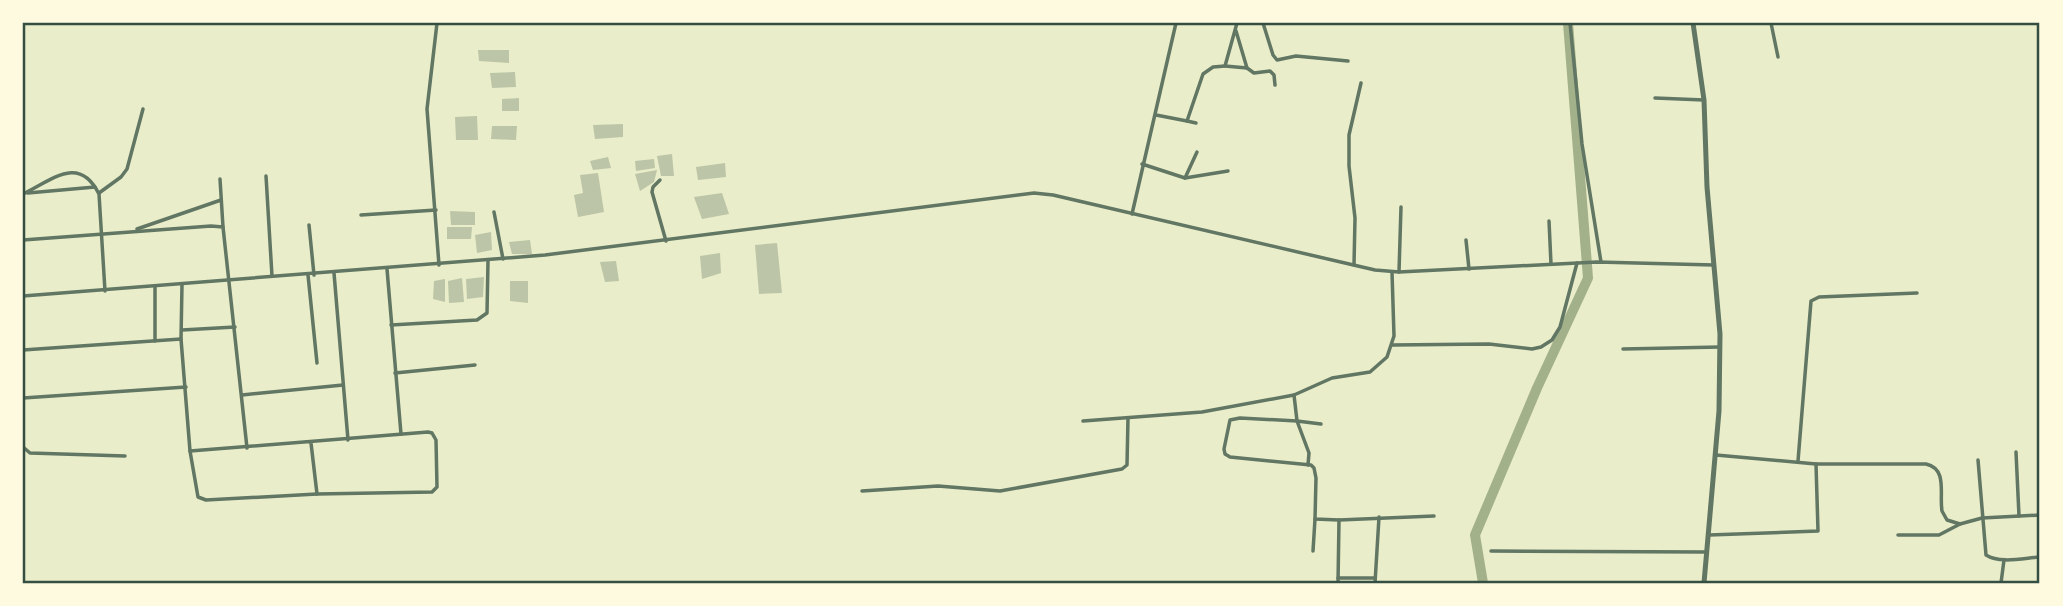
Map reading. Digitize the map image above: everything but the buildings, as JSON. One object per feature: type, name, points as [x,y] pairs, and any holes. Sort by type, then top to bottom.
[{"type":"street","points":[[437,23],[427,109],[439,265]]},
{"type":"street","points":[[1132,214],[1176,23]]},
{"type":"street","points":[[1225,66],[1237,23]]},
{"type":"street","points":[[1263,23],[1277,60],[1296,56],[1348,61]]},
{"type":"street","points":[[1570,23],[1582,144],[1599,262]]},
{"type":"street","points":[[1693,23],[1704,100],[1707,187],[1716,265],[1720,348],[1716,455],[1704,583]]},
{"type":"street","points":[[1771,23],[1778,57]]},
{"type":"street","points":[[1236,31],[1247,68]]},
{"type":"street","points":[[1187,121],[1203,74],[1213,67],[1247,68],[1254,73],[1270,71],[1275,85]]},
{"type":"street","points":[[1354,265],[1355,218],[1349,166],[1349,135],[1361,83]]},
{"type":"street","points":[[1655,98],[1704,100]]},
{"type":"street","points":[[99,194],[127,169],[143,109]]},
{"type":"street","points":[[1156,115],[1196,123]]},
{"type":"street","points":[[1185,178],[1197,152]]},
{"type":"street","points":[[1142,164],[1185,178],[1228,171]]},
{"type":"street","points":[[23,194],[70,172],[86,175],[99,194],[105,290]]},
{"type":"street","points":[[266,176],[272,276]]},
{"type":"street","points":[[220,179],[247,448]]},
{"type":"street","points":[[660,180],[652,192],[666,241]]},
{"type":"street","points":[[23,194],[95,187]]},
{"type":"street","points":[[23,296],[488,261],[666,241],[1034,193],[1053,195],[1392,272],[1599,262],[1716,265]]},
{"type":"street","points":[[131,231],[221,200]]},
{"type":"street","points":[[1399,272],[1401,207]]},
{"type":"street","points":[[361,215],[436,210]]},
{"type":"street","points":[[494,212],[503,259]]},
{"type":"street","points":[[1549,221],[1551,264]]},
{"type":"street","points":[[310,225],[317,363]]},
{"type":"street","points":[[23,240],[223,227]]},
{"type":"street","points":[[1465,240],[1469,269]]},
{"type":"street","points":[[391,325],[477,320],[483,317],[487,313],[488,261]]},
{"type":"street","points":[[1391,345],[1489,344],[1532,349],[1541,347],[1552,340],[1560,327],[1577,263]]},
{"type":"street","points":[[387,269],[401,434]]},
{"type":"street","points":[[1083,421],[1202,412],[1294,396],[1332,379],[1370,372],[1387,357],[1394,336],[1392,272]]},
{"type":"street","points":[[334,273],[348,440]]},
{"type":"street","points":[[182,285],[181,339],[190,452],[196,493],[201,499],[435,490],[438,483],[435,437],[428,432],[190,452]]},
{"type":"street","points":[[155,286],[155,341]]},
{"type":"street","points":[[1798,461],[1811,301],[1819,297],[1917,293]]},
{"type":"street","points":[[182,330],[235,327]]},
{"type":"street","points":[[23,350],[181,339]]},
{"type":"street","points":[[1623,349],[1720,348]]},
{"type":"street","points":[[395,373],[475,365]]},
{"type":"street","points":[[242,395],[343,385]]},
{"type":"street","points":[[23,398],[186,387]]},
{"type":"street","points":[[1294,396],[1297,421],[1309,453],[1308,466]]},
{"type":"street","points":[[862,491],[939,486],[1000,491],[1122,469],[1127,465],[1128,418]]},
{"type":"street","points":[[1312,551],[1316,471],[1308,466],[1230,457],[1225,454],[1224,449],[1228,424],[1234,418],[1321,424]]},
{"type":"street","points":[[311,443],[317,494]]},
{"type":"street","points":[[23,447],[30,453],[125,456]]},
{"type":"street","points":[[2016,452],[2019,516]]},
{"type":"street","points":[[1716,455],[1816,464],[1933,465],[1940,477],[1944,517],[1950,522],[1960,524]]},
{"type":"street","points":[[1978,460],[1986,555],[2004,560],[2040,556]]},
{"type":"street","points":[[1709,535],[1818,531],[1816,464]]},
{"type":"street","points":[[1898,535],[1939,535],[1960,524],[1982,518],[2040,514]]},
{"type":"street","points":[[1315,519],[1434,516]]},
{"type":"street","points":[[1339,520],[1338,581],[1374,581],[1379,517]]},
{"type":"street","points":[[1491,551],[1707,552]]},
{"type":"street","points":[[2001,583],[2004,560]]},
{"type":"waterway","points":[[1483,583],[1475,535],[1537,388],[1588,278],[1568,23]]}]
